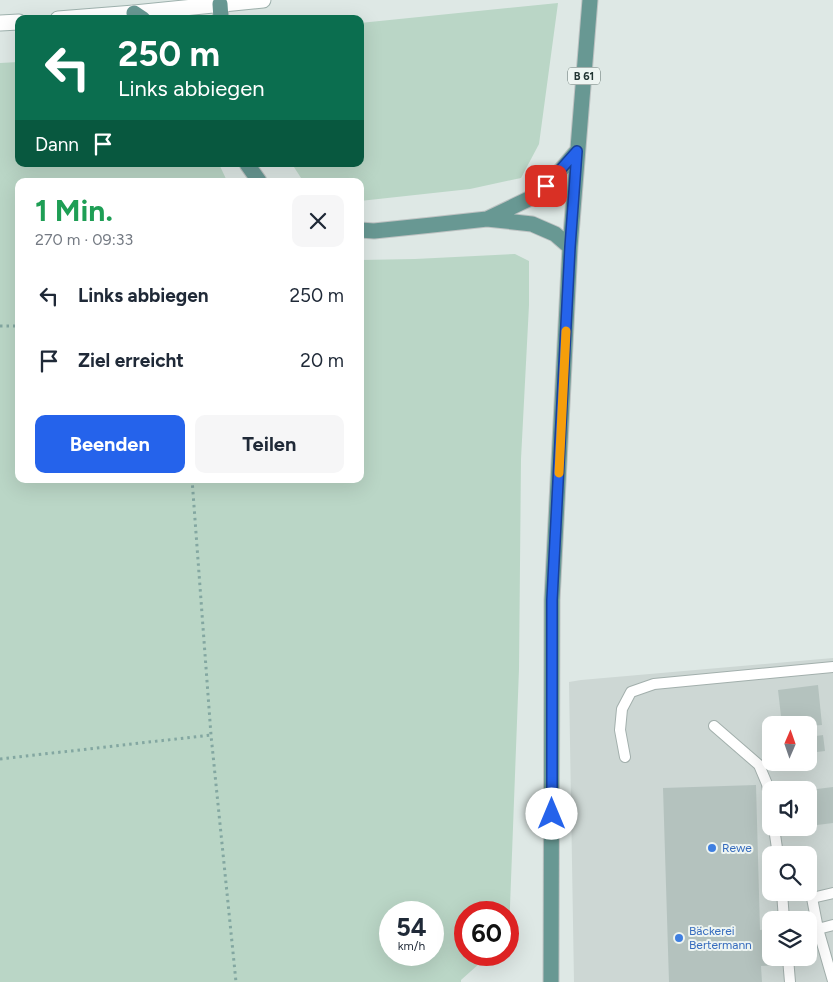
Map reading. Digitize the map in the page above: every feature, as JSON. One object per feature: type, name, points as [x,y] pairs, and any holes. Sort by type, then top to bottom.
[{"type":"main road","points":[[159,15],[221,12],[263,0]]},
{"type":"main road","name":"B 61","points":[[551,982],[552,600],[570,247],[590,0]]},
{"type":"main road","points":[[0,23],[15,22]]},
{"type":"main road","points":[[487,219],[537,195],[577,151]]},
{"type":"main road","points":[[249,167],[257,178]]},
{"type":"main road","points":[[364,230],[487,219],[532,224],[555,234],[570,247]]},
{"type":"lane","points":[[625,758],[620,730],[622,709],[631,692],[654,684],[833,667]]},
{"type":"lane","points":[[714,726],[759,764],[766,781]]},
{"type":"lane","points":[[833,893],[812,898],[818,929],[833,980]]},
{"type":"lane","points":[[818,929],[833,926]]},
{"type":"lane","points":[[789,966],[790,982]]},
{"type":"path","points":[[0,326],[15,326]]},
{"type":"path","points":[[192,483],[211,735],[236,982]]},
{"type":"path","points":[[0,759],[211,735]]},
{"type":"shaded area","points":[[833,658],[833,982],[574,982],[569,682]]},
{"type":"green space","points":[[558,3],[539,144],[521,178],[470,189],[364,201],[364,178],[301,178],[294,167],[364,167],[364,23]]},
{"type":"green space","points":[[15,62],[15,167],[220,167],[226,178],[15,178],[15,483],[364,483],[364,260],[515,254],[529,261],[529,305],[521,459],[519,669],[510,901],[454,901],[454,966],[477,966],[461,982],[0,982],[0,63]]},
{"type":"building","points":[[818,685],[822,725],[818,725],[818,716],[781,716],[778,690]]},
{"type":"building","points":[[823,735],[825,751],[818,752],[818,736]]},
{"type":"building","name":"Rewe","points":[[756,785],[760,930],[762,930],[762,982],[669,982],[663,788]]},
{"type":"building","points":[[833,787],[833,823],[817,825],[817,789]]},
{"type":"slow traffic","points":[[559,473],[566,331]]},
{"type":"place","name":"Rewe","points":[[712,848]]},
{"type":"place","name":"Bäckerei Bertermann","points":[[679,938]]},
{"type":"route","points":[[546,186],[577,151],[570,247],[552,600],[552,814]]}]
